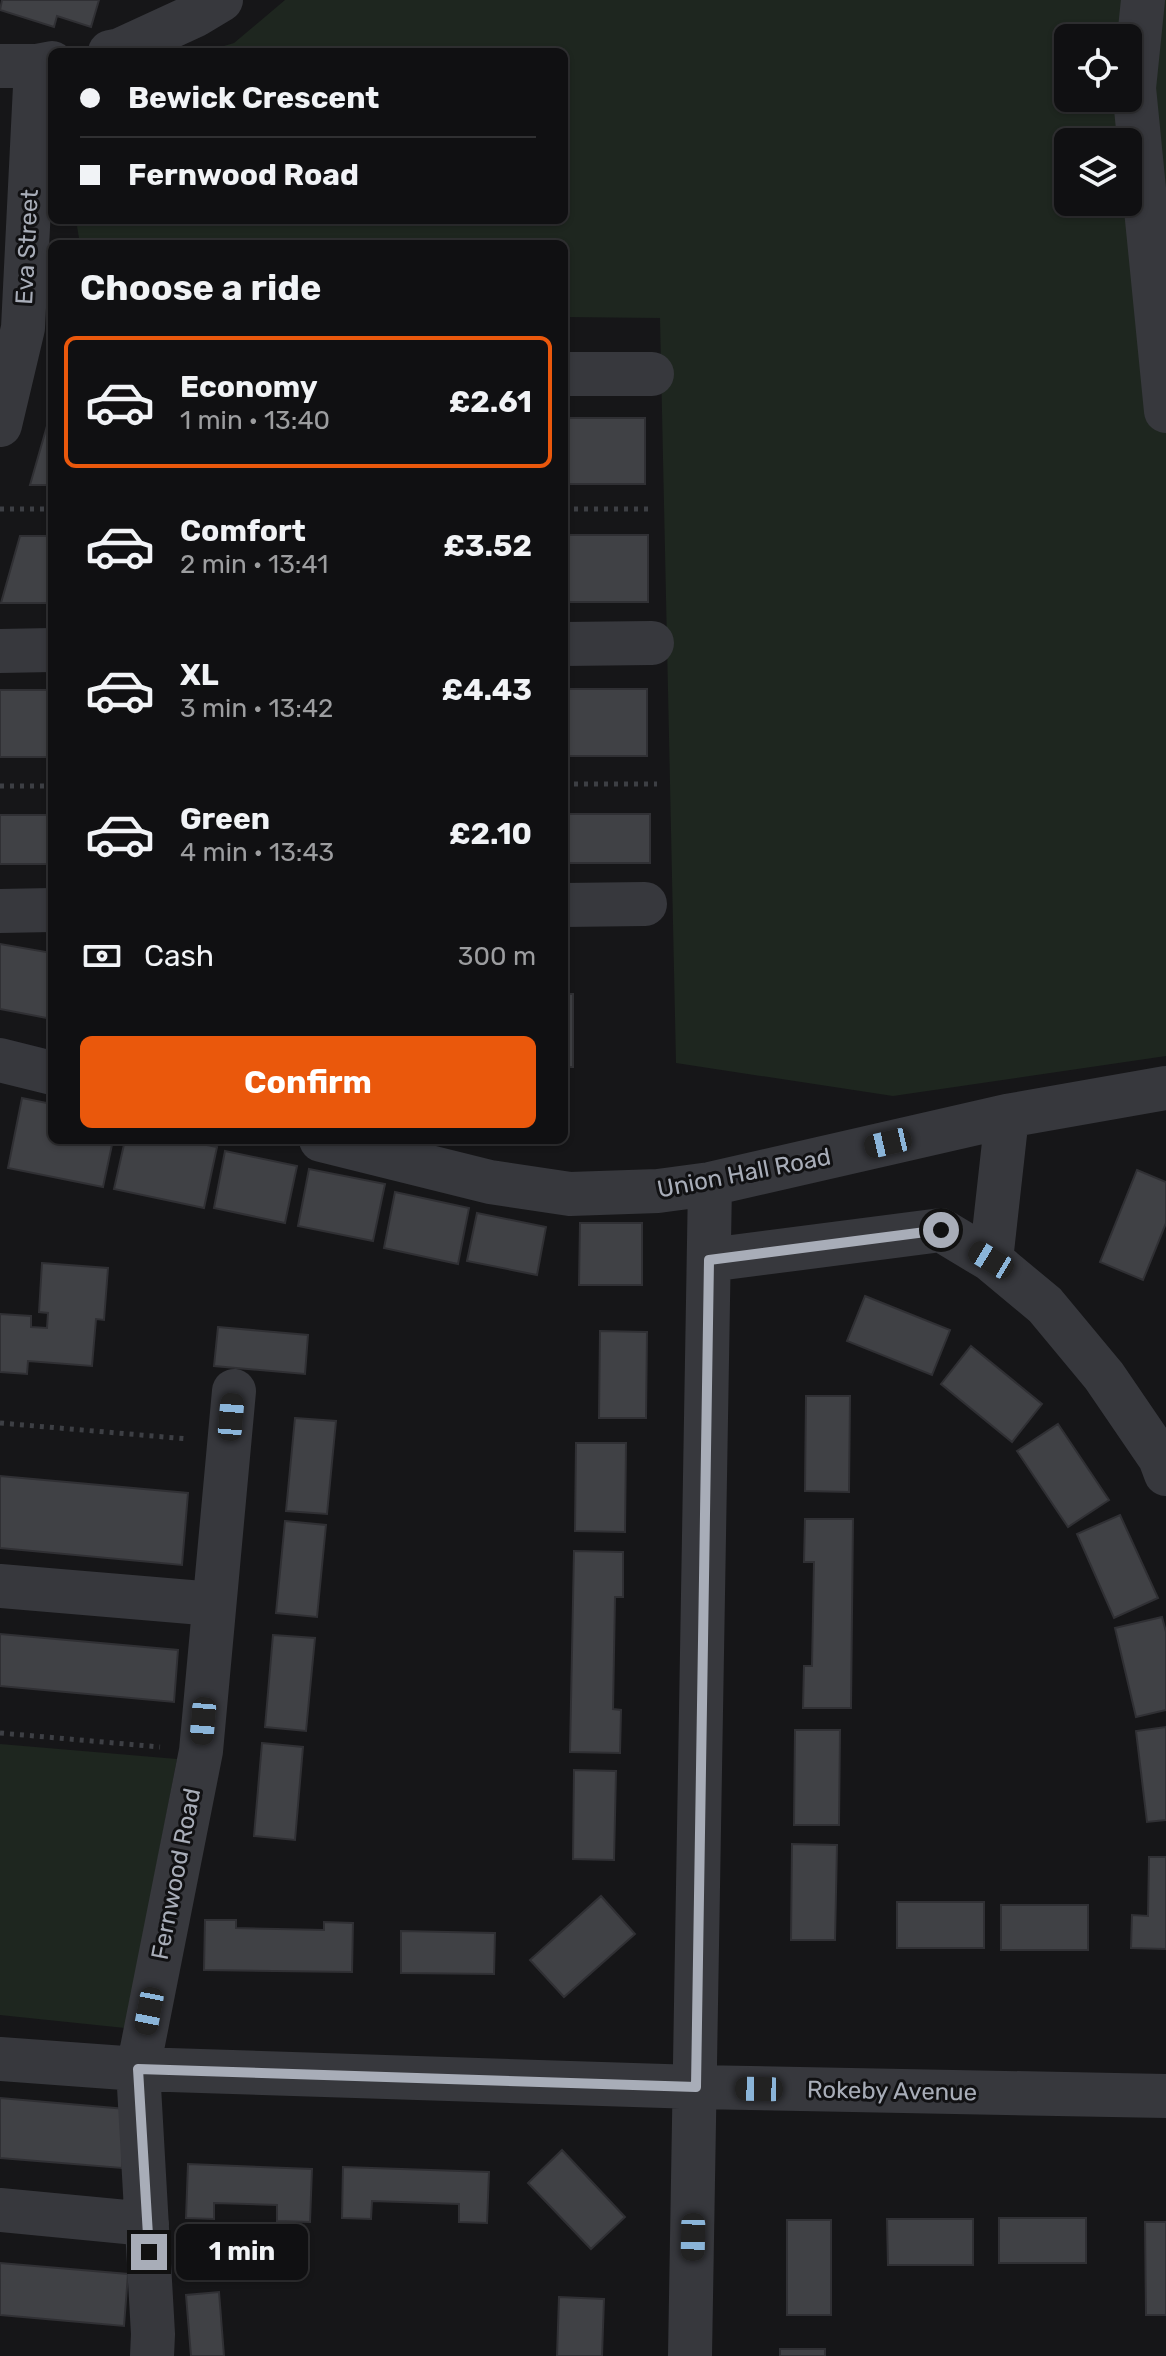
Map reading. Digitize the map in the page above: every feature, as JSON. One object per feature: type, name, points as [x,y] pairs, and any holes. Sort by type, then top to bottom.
[{"type":"street","points":[[124,48],[221,0]]},
{"type":"street","points":[[1143,0],[1134,88],[1166,411]]},
{"type":"street","name":"Eva Street","points":[[0,425],[37,329],[14,234],[29,65]]},
{"type":"street","points":[[568,374],[652,374]]},
{"type":"street","points":[[568,644],[652,643]]},
{"type":"street","points":[[0,651],[48,650]]},
{"type":"street","points":[[568,905],[645,904]]},
{"type":"street","points":[[0,911],[48,910]]},
{"type":"street","points":[[0,1060],[48,1072]]},
{"type":"street","name":"Union Hall Road","points":[[337,1144],[490,1182],[570,1194],[658,1191],[710,1184],[1007,1116],[1166,1088]]},
{"type":"street","points":[[991,1260],[1007,1116]]},
{"type":"street","points":[[690,2356],[710,1184]]},
{"type":"street","points":[[709,1260],[941,1230],[991,1260],[1045,1305],[1104,1376],[1160,1458],[1166,1474]]},
{"type":"street","name":"Fernwood Road","points":[[152,2356],[138,2069],[201,1751],[234,1391]]},
{"type":"street","points":[[0,1586],[214,1604]]},
{"type":"street","name":"Rokeby Avenue","points":[[0,2059],[138,2069],[696,2087],[1166,2096]]},
{"type":"street","points":[[0,2210],[147,2224]]},
{"type":"path","points":[[0,509],[48,509]]},
{"type":"path","points":[[568,509],[651,509]]},
{"type":"path","points":[[568,784],[657,784]]},
{"type":"path","points":[[0,786],[48,786]]},
{"type":"path","points":[[0,1423],[229,1443]]},
{"type":"path","points":[[0,1733],[201,1751]]},
{"type":"shaded area","points":[[285,0],[1166,0],[1166,1056],[893,1096],[676,1063],[660,318],[568,317],[568,240],[79,240],[77,224],[568,224],[568,48],[217,48],[234,43]]},
{"type":"shaded area","points":[[0,1744],[177,1759],[125,2028],[0,2015]]},
{"type":"building","points":[[2,0],[99,0],[91,27],[57,16],[54,27],[0,10]]},
{"type":"building","points":[[568,418],[645,418],[645,484],[568,484]]},
{"type":"building","points":[[48,422],[48,485],[30,485]]},
{"type":"building","points":[[568,535],[648,535],[648,602],[568,602]]},
{"type":"building","points":[[20,536],[48,536],[48,603],[1,603]]},
{"type":"building","points":[[568,689],[647,689],[647,756],[568,756]]},
{"type":"building","points":[[0,690],[48,690],[48,757],[0,757]]},
{"type":"building","points":[[568,814],[650,814],[650,863],[568,863]]},
{"type":"building","points":[[0,815],[48,815],[48,864],[0,864]]},
{"type":"building","points":[[0,944],[48,952],[48,1018],[0,1009]]},
{"type":"building","points":[[568,994],[573,994],[573,1067],[568,1067]]},
{"type":"building","points":[[22,1098],[48,1103],[48,1144],[112,1144],[103,1187],[8,1168]]},
{"type":"building","points":[[124,1144],[202,1144],[217,1147],[204,1208],[114,1189]]},
{"type":"building","points":[[225,1151],[297,1166],[285,1223],[214,1208]]},
{"type":"building","points":[[309,1169],[385,1184],[373,1241],[298,1226]]},
{"type":"building","points":[[1137,1170],[1166,1182],[1166,1223],[1143,1280],[1100,1262]]},
{"type":"building","points":[[395,1192],[469,1208],[458,1264],[384,1248]]},
{"type":"building","points":[[477,1213],[546,1227],[537,1275],[467,1261]]},
{"type":"building","points":[[580,1223],[642,1223],[642,1285],[579,1285]]},
{"type":"building","points":[[42,1263],[108,1268],[104,1320],[96,1319],[92,1366],[28,1361],[27,1374],[0,1372],[0,1314],[31,1316],[31,1327],[47,1328],[48,1313],[39,1312]]},
{"type":"building","points":[[865,1296],[950,1330],[932,1375],[847,1341]]},
{"type":"building","points":[[218,1327],[308,1335],[305,1374],[214,1366]]},
{"type":"building","points":[[600,1331],[647,1332],[646,1418],[599,1418]]},
{"type":"building","points":[[971,1346],[1042,1404],[1012,1442],[941,1384]]},
{"type":"building","points":[[806,1396],[850,1396],[849,1492],[805,1491]]},
{"type":"building","points":[[295,1418],[336,1421],[327,1514],[286,1511]]},
{"type":"building","points":[[1058,1424],[1109,1500],[1068,1527],[1017,1451]]},
{"type":"building","points":[[576,1443],[626,1443],[625,1532],[575,1531]]},
{"type":"building","points":[[0,1476],[188,1493],[182,1565],[0,1548]]},
{"type":"building","points":[[1120,1515],[1158,1598],[1114,1618],[1077,1534]]},
{"type":"building","points":[[805,1519],[853,1519],[851,1708],[803,1708],[804,1666],[812,1666],[814,1562],[804,1562]]},
{"type":"building","points":[[285,1521],[326,1525],[317,1617],[276,1613]]},
{"type":"building","points":[[574,1551],[623,1552],[623,1597],[615,1597],[613,1709],[621,1710],[620,1753],[570,1752]]},
{"type":"building","points":[[1162,1617],[1166,1632],[1166,1710],[1136,1717],[1115,1628]]},
{"type":"building","points":[[0,1634],[178,1650],[174,1702],[0,1686]]},
{"type":"building","points":[[273,1635],[315,1638],[306,1731],[265,1727]]},
{"type":"building","points":[[1166,1727],[1166,1820],[1147,1822],[1136,1731]]},
{"type":"building","points":[[795,1730],[840,1730],[839,1825],[794,1825]]},
{"type":"building","points":[[262,1743],[303,1747],[295,1840],[254,1836]]},
{"type":"building","points":[[574,1770],[616,1771],[614,1860],[573,1859]]},
{"type":"building","points":[[792,1844],[837,1845],[835,1940],[791,1940]]},
{"type":"building","points":[[1149,1857],[1166,1857],[1166,1949],[1131,1948],[1132,1915],[1148,1916]]},
{"type":"building","points":[[601,1896],[635,1934],[564,1997],[530,1960]]},
{"type":"building","points":[[897,1902],[984,1902],[984,1948],[897,1948]]},
{"type":"building","points":[[1001,1905],[1088,1905],[1088,1950],[1001,1950]]},
{"type":"building","points":[[205,1920],[236,1920],[236,1928],[324,1930],[324,1922],[353,1923],[352,1972],[204,1970]]},
{"type":"building","points":[[401,1931],[495,1933],[494,1974],[401,1973]]},
{"type":"building","points":[[0,2098],[126,2109],[122,2168],[0,2158]]},
{"type":"building","points":[[562,2150],[625,2217],[591,2249],[528,2183]]},
{"type":"building","points":[[188,2164],[312,2169],[310,2222],[277,2221],[277,2205],[214,2203],[214,2219],[186,2218]]},
{"type":"building","points":[[343,2167],[489,2172],[487,2223],[459,2222],[459,2204],[372,2201],[371,2219],[342,2218]]},
{"type":"building","points":[[999,2218],[1086,2218],[1086,2263],[999,2263]]},
{"type":"building","points":[[887,2219],[973,2219],[973,2265],[888,2265]]},
{"type":"building","points":[[787,2220],[831,2220],[831,2315],[787,2315]]},
{"type":"building","points":[[1145,2222],[1166,2222],[1166,2315],[1146,2315]]},
{"type":"building","points":[[0,2263],[128,2274],[124,2326],[0,2315]]},
{"type":"building","points":[[219,2292],[224,2356],[191,2356],[186,2295]]},
{"type":"building","points":[[559,2297],[604,2299],[602,2356],[557,2356]]},
{"type":"building","points":[[780,2349],[825,2349],[825,2356],[780,2356]]},
{"type":"route","points":[[149,2252],[138,2069],[696,2087],[709,1260],[941,1230]]}]
